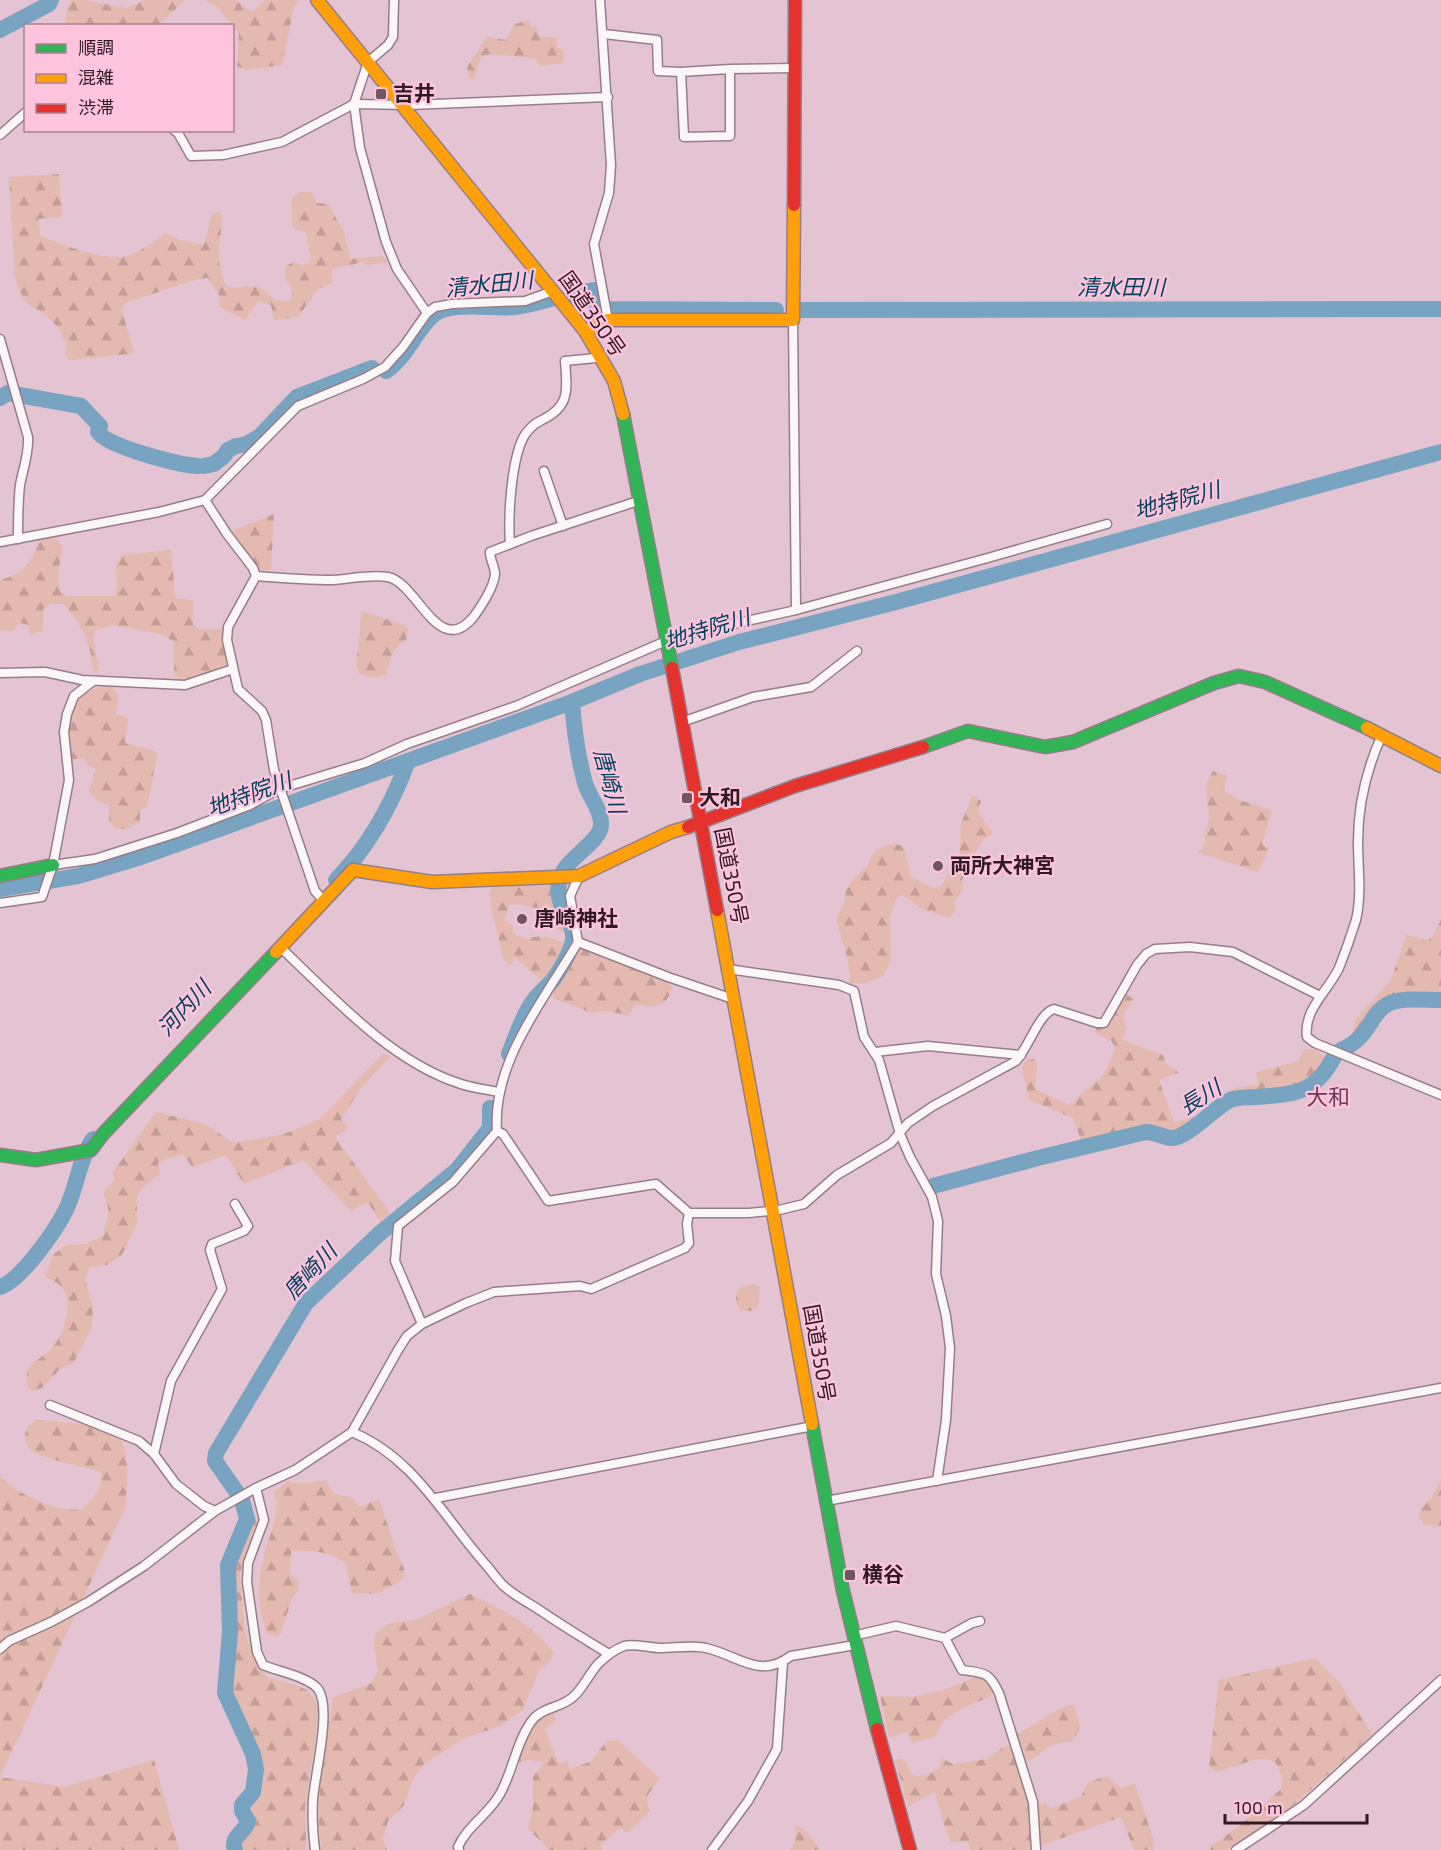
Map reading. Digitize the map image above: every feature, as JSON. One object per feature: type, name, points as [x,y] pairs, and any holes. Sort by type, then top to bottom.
[{"type":"main road","name":"国道350号","points":[[317,0],[585,330],[614,381],[623,412],[641,500],[843,1591],[910,1850]]},
{"type":"main road","points":[[585,330],[607,313],[793,320],[795,0]]},
{"type":"main road","points":[[0,1155],[22,1161],[38,1162],[85,1152],[280,947],[319,895],[353,870],[432,882],[567,875],[795,786],[897,756],[968,731],[1045,747],[1073,742],[1214,683],[1239,676],[1258,680],[1292,693],[1382,735],[1441,766]]},
{"type":"main road","points":[[0,876],[53,865]]},
{"type":"street","points":[[394,0],[393,37],[388,45],[368,62],[354,104],[360,148],[386,242],[397,269],[428,313]]},
{"type":"street","points":[[600,0],[608,97],[610,178],[609,193],[594,244],[607,313]]},
{"type":"street","points":[[604,34],[657,40],[658,71],[794,68]]},
{"type":"street","points":[[681,72],[684,137],[730,135],[729,69]]},
{"type":"street","points":[[175,132],[191,156],[223,155],[282,142],[354,104],[403,105],[608,97]]},
{"type":"street","points":[[0,135],[24,114]]},
{"type":"street","points":[[0,542],[159,512],[205,500],[298,406],[386,367],[428,313],[435,308],[452,304],[525,301],[553,291]]},
{"type":"street","points":[[793,320],[796,610]]},
{"type":"street","points":[[0,339],[28,437],[28,449],[20,485],[18,539]]},
{"type":"street","points":[[510,544],[509,527],[514,465],[523,438],[531,425],[560,408],[566,395],[565,361],[596,358],[600,355]]},
{"type":"street","points":[[544,471],[563,526]]},
{"type":"street","points":[[205,500],[253,568],[255,576],[228,627],[227,640],[232,669],[238,689],[262,711],[266,720],[270,755],[281,793],[319,895]]},
{"type":"street","points":[[255,576],[335,580],[360,577],[390,578],[404,586],[432,620],[448,630],[458,629],[469,622],[479,610],[492,583],[495,574],[490,552],[641,500]]},
{"type":"street","points":[[53,865],[95,859],[166,836],[365,763],[407,744],[516,706],[689,634],[796,610],[984,560],[1107,524]]},
{"type":"street","points":[[682,722],[753,697],[811,687],[857,651]]},
{"type":"street","points":[[0,673],[45,672],[93,681],[185,685],[232,669]]},
{"type":"street","points":[[0,903],[42,897],[53,865],[69,780],[64,732],[67,714],[74,696],[93,681]]},
{"type":"street","points":[[1382,735],[1360,810],[1359,903],[1355,921],[1339,968],[1314,1005],[1306,1031],[1307,1037],[1315,1043],[1441,1095]]},
{"type":"street","points":[[422,1324],[395,1261],[398,1226],[453,1182],[497,1131],[495,1114],[498,1092],[508,1065],[524,1030],[578,942],[567,875]]},
{"type":"street","points":[[578,942],[668,977],[734,999]]},
{"type":"street","points":[[280,947],[385,1043],[439,1076],[460,1084],[498,1092]]},
{"type":"street","points":[[497,1131],[503,1134],[548,1201],[656,1184],[689,1213],[773,1211],[804,1204],[837,1175],[891,1143],[908,1123],[933,1106],[1016,1060],[1048,1010],[1054,1009],[1097,1023],[1104,1023],[1137,965],[1146,954],[1155,950],[1190,947],[1233,952],[1320,996]]},
{"type":"street","points":[[728,969],[848,987],[854,991],[864,1037],[875,1052],[900,1134],[932,1197],[938,1221],[936,1274],[946,1316],[950,1348],[946,1420],[937,1481]]},
{"type":"street","points":[[875,1052],[928,1046],[1021,1055]]},
{"type":"street","points":[[154,1454],[171,1381],[222,1289],[210,1250],[212,1244],[244,1231],[248,1226],[235,1204]]},
{"type":"street","points":[[0,1649],[9,1641],[88,1602],[144,1566],[215,1511],[295,1470],[352,1432],[407,1336],[422,1324],[494,1292],[580,1286],[591,1289],[618,1278],[685,1248],[689,1243],[687,1224],[689,1213]]},
{"type":"street","points":[[826,1501],[1441,1389]]},
{"type":"street","points":[[50,1405],[139,1441],[154,1454],[176,1484],[204,1506],[215,1511]]},
{"type":"street","points":[[436,1498],[813,1426]]},
{"type":"street","points":[[352,1432],[369,1439],[394,1456],[436,1498],[441,1509],[504,1586],[609,1654]]},
{"type":"street","points":[[256,1488],[264,1520],[248,1563],[247,1582],[257,1652],[263,1665],[306,1680],[318,1688],[322,1700],[324,1715],[313,1798],[315,1850]]},
{"type":"street","points":[[459,1850],[462,1838],[502,1792],[529,1725],[537,1714],[574,1697],[596,1666],[609,1654],[625,1646],[660,1648],[687,1646],[713,1651],[751,1665],[764,1667],[783,1662],[791,1656],[854,1640],[896,1626],[945,1638],[980,1621]]},
{"type":"street","points":[[945,1638],[962,1670],[979,1672],[992,1679],[999,1693],[1033,1802],[1036,1850]]},
{"type":"street","points":[[712,1850],[748,1801],[777,1749],[783,1662]]},
{"type":"street","points":[[1236,1850],[1304,1805],[1441,1680]]},
{"type":"green space","points":[[71,0],[85,0],[126,8],[146,0],[185,0],[160,24],[65,24]]},
{"type":"green space","points":[[205,0],[235,0],[252,12],[265,0],[299,0],[294,7],[282,65],[246,70],[237,66],[239,33],[234,24],[231,24],[217,7]]},
{"type":"green space","points":[[528,20],[530,26],[536,27],[538,36],[557,38],[557,48],[563,49],[564,63],[539,66],[537,59],[491,54],[481,56],[474,80],[469,79],[467,67],[487,37],[506,40],[515,24]]},
{"type":"green space","points":[[59,174],[62,217],[38,219],[40,236],[102,256],[121,257],[132,254],[165,233],[180,240],[204,245],[212,214],[218,211],[222,215],[220,269],[227,287],[256,287],[264,290],[276,300],[289,301],[292,297],[291,286],[285,280],[286,266],[293,262],[302,265],[311,262],[306,232],[296,230],[292,226],[292,197],[300,192],[311,192],[317,203],[328,204],[344,232],[350,259],[383,256],[386,262],[367,265],[363,262],[332,269],[332,283],[318,289],[298,317],[274,320],[271,305],[258,301],[245,320],[220,307],[219,295],[208,278],[198,279],[125,303],[122,311],[134,352],[69,360],[65,354],[65,342],[55,324],[45,314],[27,303],[17,284],[9,177]]},
{"type":"green space","points":[[274,514],[271,570],[257,571],[228,535],[232,531]]},
{"type":"green space","points":[[46,536],[57,539],[62,547],[58,579],[60,591],[67,596],[115,596],[116,563],[123,555],[171,550],[175,598],[193,600],[193,625],[200,629],[222,629],[227,666],[182,681],[174,676],[174,641],[160,634],[113,625],[95,630],[93,637],[99,671],[93,672],[91,652],[85,635],[76,619],[63,604],[51,604],[43,609],[43,631],[31,634],[28,625],[20,623],[12,631],[0,630],[0,580],[24,568]]},
{"type":"green space","points":[[362,611],[404,625],[408,629],[406,640],[397,647],[392,655],[387,675],[373,677],[359,673],[356,664]]},
{"type":"green space","points":[[111,686],[118,694],[116,715],[128,719],[125,743],[154,751],[157,754],[147,808],[140,810],[140,821],[128,829],[117,829],[109,821],[109,805],[96,800],[89,792],[96,768],[87,766],[85,758],[68,760],[69,720],[76,700],[95,688]]},
{"type":"green space","points":[[1213,771],[1227,775],[1224,791],[1239,800],[1272,810],[1262,845],[1269,848],[1258,872],[1197,852],[1203,849],[1209,818],[1206,785]]},
{"type":"green space","points":[[973,795],[981,801],[978,812],[993,833],[983,840],[974,855],[981,863],[962,879],[963,889],[954,903],[957,909],[950,918],[920,908],[903,895],[896,899],[890,917],[891,961],[883,976],[862,984],[851,983],[847,956],[837,923],[838,914],[845,901],[846,890],[853,879],[868,866],[875,851],[890,844],[901,845],[905,850],[910,876],[934,888],[941,887],[950,870],[959,860],[961,823]]},
{"type":"green space","points":[[568,879],[566,907],[562,918],[568,933],[553,926],[548,915],[543,911],[530,907],[510,904],[504,920],[513,926],[513,933],[525,939],[546,937],[565,944],[549,977],[540,979],[514,957],[511,966],[503,959],[491,906],[491,888],[499,883]]},
{"type":"green space","points":[[1441,919],[1441,996],[1391,998],[1380,1004],[1358,1037],[1352,1035],[1355,1020],[1391,980],[1406,935],[1427,941],[1433,936]]},
{"type":"green space","points":[[584,949],[667,982],[672,987],[670,994],[659,1005],[636,1004],[628,1015],[604,1011],[592,1013],[555,999],[553,993],[577,950]]},
{"type":"green space","points":[[1125,993],[1133,999],[1123,1016],[1126,1027],[1123,1040],[1163,1055],[1166,1064],[1176,1069],[1178,1073],[1159,1080],[1174,1122],[1199,1116],[1235,1088],[1258,1085],[1256,1072],[1299,1061],[1303,1050],[1315,1049],[1325,1057],[1327,1064],[1322,1073],[1294,1089],[1231,1097],[1178,1134],[1139,1129],[1082,1143],[1073,1118],[1029,1100],[1022,1068],[1025,1061],[1034,1059],[1037,1062],[1035,1089],[1069,1105],[1072,1103],[1101,1077],[1107,1067],[1115,1048],[1111,1040],[1095,1033],[1097,1027]]},
{"type":"green space","points":[[384,1053],[390,1057],[360,1089],[341,1119],[348,1128],[335,1137],[390,1213],[380,1222],[368,1202],[351,1211],[303,1160],[244,1184],[226,1155],[192,1167],[183,1154],[158,1162],[160,1174],[140,1190],[137,1198],[137,1223],[122,1255],[107,1265],[90,1267],[85,1279],[93,1307],[92,1326],[74,1362],[59,1370],[42,1388],[32,1391],[28,1388],[29,1367],[52,1348],[66,1320],[67,1296],[58,1284],[45,1277],[54,1254],[66,1245],[87,1244],[103,1235],[108,1215],[104,1195],[106,1188],[114,1181],[113,1172],[156,1112],[205,1124],[234,1143],[284,1134],[320,1119]]},
{"type":"green space","points":[[755,1285],[760,1287],[758,1308],[750,1311],[740,1310],[736,1299],[737,1291]]},
{"type":"green space","points":[[36,1420],[85,1424],[121,1440],[127,1465],[125,1508],[0,1777],[0,1475],[17,1490],[34,1499],[64,1509],[81,1510],[97,1493],[101,1484],[101,1472],[54,1460],[32,1451],[28,1447],[25,1434]]},
{"type":"green space","points":[[1441,1479],[1441,1526],[1424,1525],[1419,1517],[1421,1509],[1432,1497]]},
{"type":"green space","points":[[288,1481],[303,1483],[326,1481],[334,1494],[352,1497],[360,1507],[379,1499],[404,1568],[404,1578],[380,1593],[352,1594],[346,1563],[320,1552],[291,1551],[290,1574],[298,1580],[298,1591],[292,1598],[281,1633],[275,1637],[267,1633],[261,1615],[260,1578],[276,1517],[274,1492]]},
{"type":"green space","points":[[252,1517],[255,1517],[257,1524],[240,1575],[245,1634],[258,1665],[268,1678],[294,1684],[307,1690],[315,1699],[318,1709],[305,1807],[306,1850],[238,1850],[237,1846],[250,1826],[245,1807],[254,1796],[258,1772],[256,1753],[231,1704],[227,1690],[232,1634],[231,1568]]},
{"type":"green space","points":[[470,1594],[525,1625],[554,1653],[550,1661],[539,1670],[523,1710],[500,1726],[465,1738],[424,1764],[412,1781],[404,1805],[388,1821],[383,1839],[387,1850],[322,1850],[320,1793],[333,1697],[370,1684],[378,1672],[374,1647],[375,1633],[391,1623],[416,1620]]},
{"type":"green space","points":[[1315,1658],[1340,1683],[1372,1735],[1290,1808],[1226,1850],[1210,1850],[1211,1846],[1238,1827],[1281,1789],[1283,1779],[1276,1763],[1269,1759],[1254,1760],[1216,1772],[1209,1767],[1219,1680]]},
{"type":"green space","points":[[976,1677],[987,1683],[993,1695],[951,1715],[944,1721],[935,1737],[913,1743],[906,1732],[889,1738],[880,1696],[912,1697],[947,1689]]},
{"type":"green space","points":[[1074,1704],[1080,1727],[1073,1741],[1050,1746],[1027,1761],[1017,1734],[1052,1713]]},
{"type":"green space","points":[[553,1711],[556,1721],[545,1728],[559,1763],[567,1761],[570,1769],[592,1761],[606,1741],[618,1740],[660,1779],[648,1797],[650,1811],[628,1833],[620,1828],[601,1845],[602,1850],[549,1850],[528,1829],[533,1808],[533,1777],[544,1762],[529,1760],[518,1762],[529,1732],[539,1720]]},
{"type":"green space","points":[[1010,1745],[1020,1771],[1026,1797],[1032,1850],[970,1850],[968,1842],[951,1842],[935,1792],[908,1806],[895,1761],[900,1758],[907,1762],[910,1771],[915,1776],[928,1775],[940,1768],[941,1758],[953,1764],[986,1759]]},
{"type":"green space","points":[[154,1760],[179,1850],[0,1850],[0,1777],[65,1787]]},
{"type":"green space","points":[[1107,1777],[1121,1788],[1135,1784],[1154,1841],[1153,1850],[1134,1850],[1121,1817],[1040,1846],[1036,1806],[1046,1802],[1050,1809],[1082,1796],[1085,1787],[1090,1782]]},
{"type":"green space","points":[[795,1825],[803,1828],[821,1850],[790,1850],[796,1838]]},
{"type":"waterway","points":[[0,30],[49,4],[51,0]]},
{"type":"waterway","name":"清水田川","points":[[572,295],[593,290],[596,309],[776,310]]},
{"type":"waterway","name":"清水田川","points":[[386,371],[400,359],[427,321],[441,310],[461,307],[506,308],[551,299]]},
{"type":"waterway","name":"清水田川","points":[[801,310],[1441,309]]},
{"type":"waterway","name":"清水田川","points":[[204,466],[214,464],[228,450],[247,444],[259,437],[297,397],[372,368]]},
{"type":"waterway","name":"清水田川","points":[[0,398],[8,393],[81,406],[100,426],[98,432],[115,444],[161,459],[198,466]]},
{"type":"waterway","name":"地持院川","points":[[0,889],[78,876],[141,857],[572,702],[640,674],[739,642],[896,602],[1441,452]]},
{"type":"waterway","name":"唐崎川","points":[[509,1054],[530,1006],[553,980],[571,948],[573,936],[560,902],[559,882],[568,865],[600,831],[601,819],[583,773],[572,702]]},
{"type":"waterway","name":"河内川","points":[[336,880],[369,839],[408,761]]},
{"type":"waterway","name":"長川","points":[[1341,1050],[1358,1039],[1382,1008],[1388,1004],[1407,1000],[1441,1000]]},
{"type":"waterway","name":"長川","points":[[1042,1157],[1146,1132],[1170,1138],[1180,1136],[1230,1100],[1294,1093],[1312,1085],[1327,1069],[1334,1057]]},
{"type":"waterway","name":"唐崎川","points":[[238,1494],[215,1461],[216,1453],[306,1303],[379,1234],[457,1170],[490,1128],[490,1108]]},
{"type":"waterway","name":"河内川","points":[[0,1287],[29,1264],[57,1226],[68,1205],[85,1154],[93,1139]]},
{"type":"waterway","name":"長川","points":[[933,1186],[1038,1158]]},
{"type":"waterway","name":"唐崎川","points":[[235,1850],[234,1841],[248,1821],[242,1811],[242,1805],[253,1792],[256,1769],[253,1754],[225,1693],[230,1632],[228,1565],[247,1519],[242,1500]]},
{"type":"traffic: fast","points":[[623,414],[672,668]]},
{"type":"traffic: fast","points":[[923,747],[968,731],[1045,747],[1073,742],[1214,683],[1239,676],[1265,682],[1367,728]]},
{"type":"traffic: fast","points":[[0,876],[53,865]]},
{"type":"traffic: fast","points":[[0,1155],[36,1160],[91,1150],[103,1134],[276,952]]},
{"type":"traffic: fast","points":[[812,1424],[843,1591],[877,1729]]},
{"type":"traffic: slow","points":[[317,0],[585,331],[614,381],[623,414]]},
{"type":"traffic: slow","points":[[585,331],[608,320],[793,320],[794,205]]},
{"type":"traffic: slow","points":[[1367,728],[1441,766]]},
{"type":"traffic: slow","points":[[276,952],[353,870],[432,882],[579,876],[671,832],[688,827]]},
{"type":"traffic: slow","points":[[717,910],[812,1424]]},
{"type":"traffic: jam","points":[[794,205],[795,0]]},
{"type":"traffic: jam","points":[[672,668],[717,910]]},
{"type":"traffic: jam","points":[[688,827],[795,786],[923,747]]},
{"type":"traffic: jam","points":[[877,1729],[910,1850]]},
{"type":"place","name":"吉井","points":[[381,94]]},
{"type":"place","name":"大和","points":[[687,798]]},
{"type":"place","name":"両所大神宮","points":[[938,866]]},
{"type":"place","name":"唐崎神社","points":[[522,919]]},
{"type":"place","name":"横谷","points":[[850,1575]]},
{"type":"district","name":"大和","points":[[1328,1097]]}]
